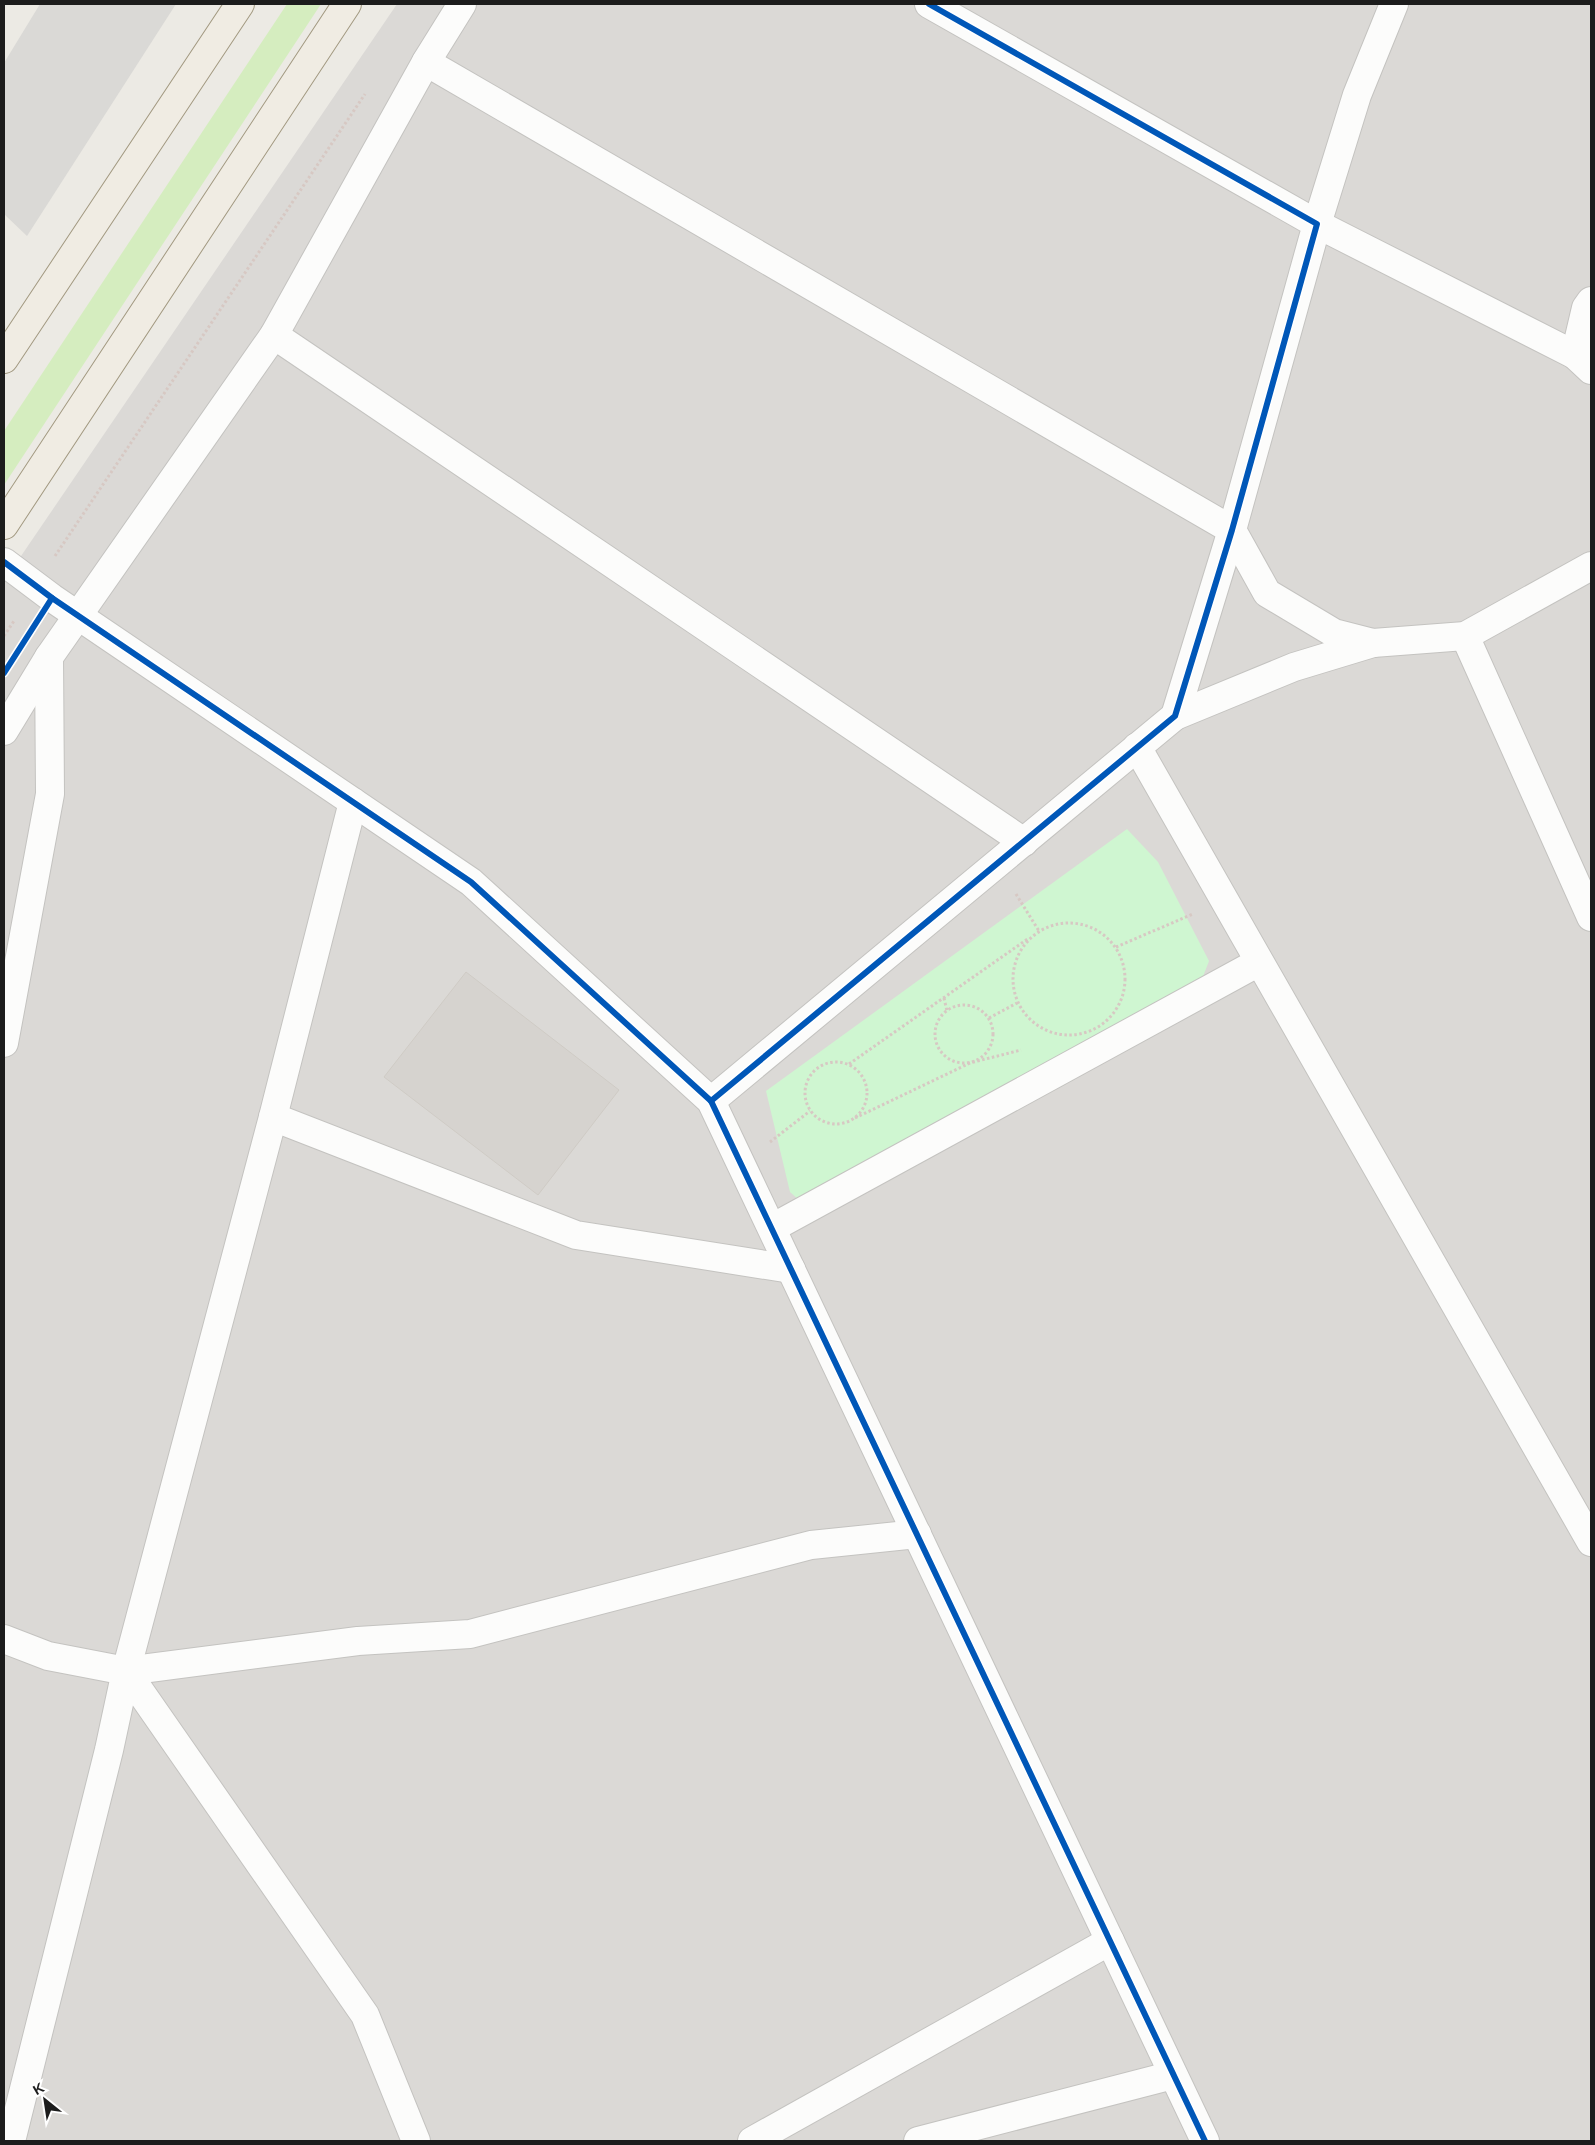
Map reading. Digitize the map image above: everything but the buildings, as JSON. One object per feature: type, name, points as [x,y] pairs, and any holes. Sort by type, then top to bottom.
[{"type":"main road","points":[[4,359],[240,4]]},
{"type":"main road","points":[[4,525],[347,4]]},
{"type":"street","points":[[4,731],[77,615],[274,335],[426,62],[462,4]]},
{"type":"street","points":[[929,4],[1318,224],[1583,362],[1586,308],[1591,301]]},
{"type":"street","points":[[1175,716],[1232,530],[1318,224],[1357,94],[1394,4]]},
{"type":"street","points":[[426,62],[1232,530],[1267,593],[1334,634],[1373,642]]},
{"type":"street","points":[[274,335],[1024,842]]},
{"type":"street","points":[[4,562],[77,615],[471,882],[711,1101],[1205,2141]]},
{"type":"street","points":[[711,1101],[1175,716],[1294,667],[1373,642],[1465,636],[1591,566]]},
{"type":"street","points":[[1465,636],[1591,916]]},
{"type":"street","points":[[4,1043],[50,794],[49,657]]},
{"type":"street","points":[[1137,747],[1591,1542]]},
{"type":"street","points":[[11,2141],[109,1750],[126,1671],[273,1117],[353,802]]},
{"type":"street","points":[[772,1228],[1259,962]]},
{"type":"street","points":[[273,1117],[576,1235],[791,1269]]},
{"type":"street","points":[[4,1639],[48,1656],[126,1671],[358,1641],[470,1634],[811,1545],[917,1534]]},
{"type":"street","points":[[126,1671],[365,2016],[416,2141]]},
{"type":"street","points":[[752,2141],[1110,1941]]},
{"type":"street","points":[[918,2141],[1173,2075]]},
{"type":"path","points":[[52,561],[368,90]]},
{"type":"path","points":[[4,636],[14,620]]},
{"type":"path","points":[[997,864],[1040,931]]},
{"type":"path","points":[[1116,947],[1224,900]]},
{"type":"path","points":[[849,1064],[1040,931],[1050,926],[1068,923],[1086,925],[1102,934],[1116,947],[1123,964],[1125,983],[1121,1001],[1111,1017],[1097,1028],[1060,1039]]},
{"type":"path","points":[[1034,935],[1021,949],[1014,966],[1012,984],[1017,1003],[1028,1018],[1043,1030],[1060,1035],[1079,1034]]},
{"type":"path","points":[[944,998],[947,1011]]},
{"type":"path","points":[[988,1018],[1017,1003]]},
{"type":"path","points":[[856,1118],[863,1110],[868,1090],[864,1079],[858,1071],[849,1064],[828,1062],[811,1074],[805,1093],[810,1111],[817,1119],[836,1125],[846,1124],[856,1118],[970,1063],[978,1060],[991,1046],[992,1027],[988,1018],[974,1007],[956,1007],[947,1011],[936,1027],[938,1046],[943,1054],[951,1060],[960,1063],[970,1063],[1024,1049]]},
{"type":"path","points":[[742,1164],[810,1111]]},
{"type":"shaded area","points":[[40,4],[176,4],[27,236],[4,214],[4,63]]},
{"type":"shaded area","points":[[397,4],[1591,4],[1591,2141],[4,2141],[4,581]]},
{"type":"green space","points":[[287,4],[321,4],[4,485],[4,431]]},
{"type":"green space","points":[[1127,829],[1158,862],[1209,961],[1199,987],[809,1209],[790,1192],[766,1091]]},
{"type":"cycle path","points":[[711,1101],[1175,716],[1232,530],[1317,224],[929,4]]},
{"type":"cycle path","points":[[4,562],[52,598],[471,882],[711,1101],[1205,2141]]},
{"type":"cycle path","points":[[4,673],[52,598]]}]
